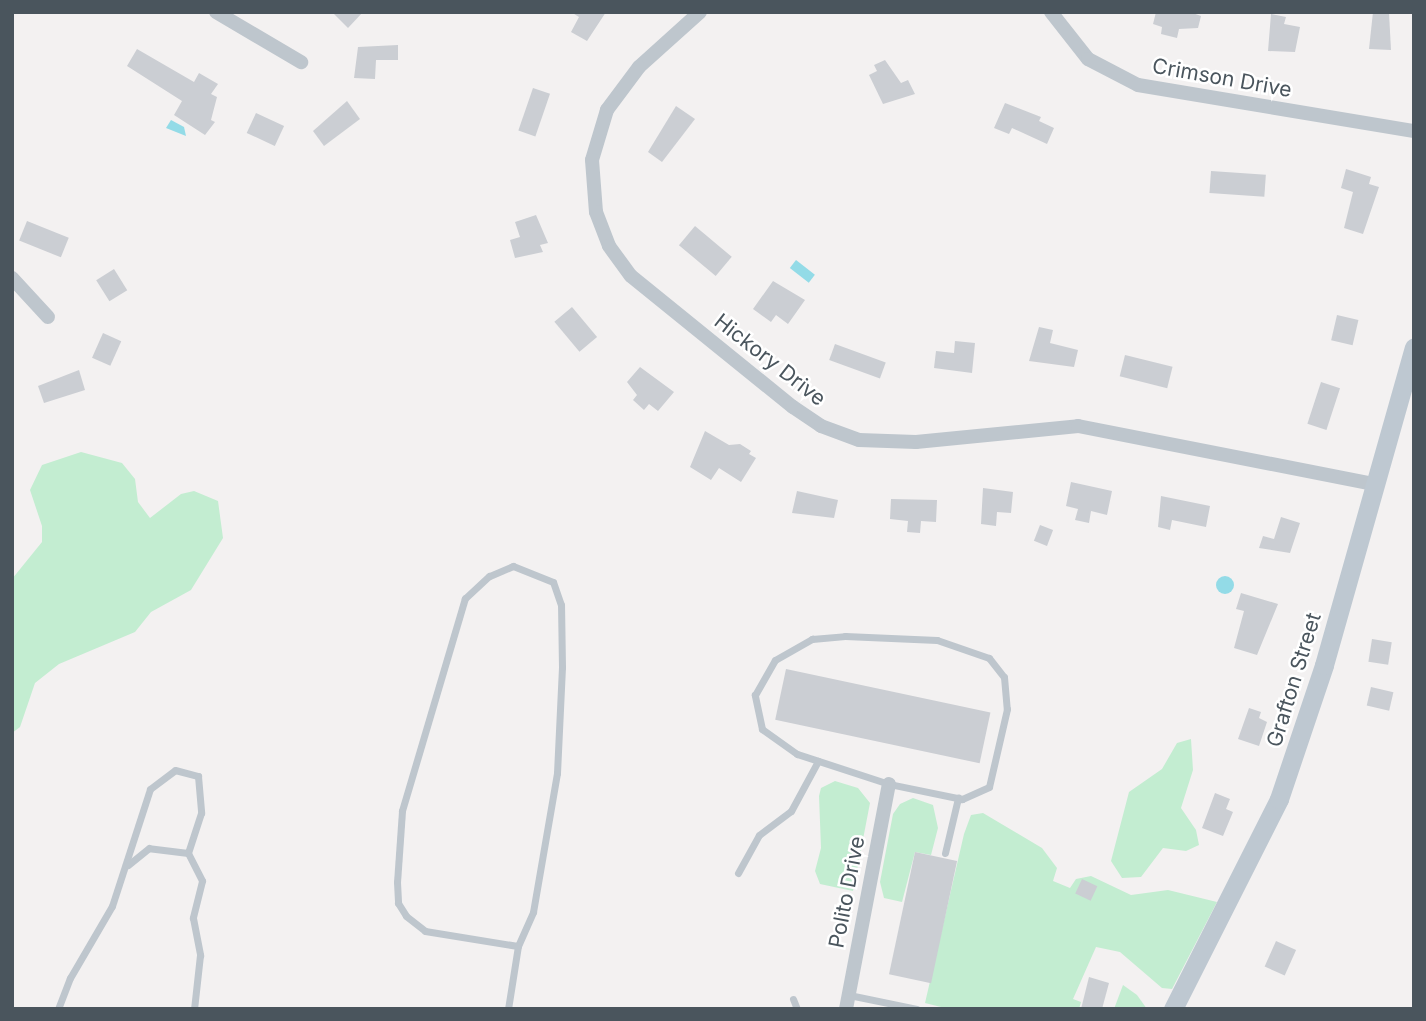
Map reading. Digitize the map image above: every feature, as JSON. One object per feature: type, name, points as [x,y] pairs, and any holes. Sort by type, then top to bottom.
[{"type":"street","points":[[216,12],[301,62]]},
{"type":"street","name":"Hickory Drive","points":[[700,12],[639,68],[607,110],[592,160],[596,212],[609,246],[631,276],[799,411],[839,434],[876,442],[1053,426],[1104,428],[1375,484]]},
{"type":"street","name":"Crimson Drive","points":[[1051,12],[1088,59],[1138,85],[1414,131]]},
{"type":"street","points":[[12,278],[48,317]]},
{"type":"street","name":"Grafton Street","points":[[1173,1009],[1279,799],[1315,694],[1414,347]]},
{"type":"street","name":"Polito Drive","points":[[847,1002],[889,784]]},
{"type":"lane","points":[[508,1009],[518,946],[533,912],[557,773],[561,605],[553,582],[513,566],[489,576],[465,597],[402,811],[397,882],[398,904],[406,916],[425,930],[518,946]]},
{"type":"lane","points":[[845,636],[937,640],[989,657],[1004,677],[1007,709],[989,787],[958,798],[889,784],[818,761],[797,754],[762,729],[755,695],[775,660],[812,639],[845,636]]},
{"type":"lane","points":[[738,873],[759,835],[791,811],[818,761]]},
{"type":"lane","points":[[58,1009],[70,978],[102,927],[128,865],[133,833],[150,789],[175,770],[198,776],[201,813],[188,853],[202,881],[193,918],[200,954],[194,1009]]},
{"type":"lane","points":[[945,853],[958,798]]},
{"type":"lane","points":[[128,865],[149,848],[188,853]]},
{"type":"lane","points":[[793,999],[797,1009]]},
{"type":"lane","points":[[847,1002],[916,1009]]},
{"type":"green space","points":[[81,452],[122,463],[135,479],[138,502],[150,518],[181,494],[194,491],[218,501],[223,538],[191,590],[151,612],[135,632],[59,664],[35,683],[20,727],[12,733],[12,579],[42,542],[42,526],[30,490],[42,465]]},
{"type":"green space","points":[[1191,739],[1193,770],[1181,808],[1196,830],[1199,845],[1186,851],[1163,848],[1141,877],[1122,878],[1111,861],[1129,792],[1162,769],[1177,743]]},
{"type":"green space","points":[[835,781],[858,788],[870,803],[853,891],[820,884],[815,871],[821,848],[819,796],[821,788]]},
{"type":"green space","points":[[913,798],[933,805],[938,828],[931,855],[915,852],[902,902],[884,898],[880,882],[893,814],[900,804]]},
{"type":"green space","points":[[983,813],[1042,848],[1057,868],[1053,881],[1070,888],[1076,879],[1091,876],[1131,895],[1168,890],[1217,902],[1172,989],[1162,988],[1120,952],[1096,947],[1073,999],[1081,1002],[1079,1009],[949,1009],[925,1003],[964,834],[971,815]]},
{"type":"green space","points":[[1123,985],[1137,995],[1147,1009],[1114,1009]]},
{"type":"water","points":[[171,120],[184,127],[186,136],[166,128]]},
{"type":"water","points":[[796,260],[815,275],[809,283],[790,268]]},
{"type":"water","points":[[1225,576],[1231,579],[1234,585],[1231,591],[1225,594],[1219,591],[1216,585],[1219,579]]},
{"type":"building","points":[[332,12],[363,12],[348,28]]},
{"type":"building","points":[[571,12],[606,12],[587,41],[571,32],[579,17]]},
{"type":"building","points":[[1156,12],[1190,12],[1201,16],[1198,28],[1179,29],[1177,38],[1161,34],[1162,27],[1153,24]]},
{"type":"building","points":[[1373,12],[1389,13],[1391,50],[1369,49]]},
{"type":"building","points":[[1271,14],[1286,17],[1284,24],[1300,27],[1295,52],[1268,51]]},
{"type":"building","points":[[398,45],[398,60],[376,60],[375,79],[354,78],[358,47]]},
{"type":"building","points":[[137,49],[194,82],[199,73],[218,84],[211,94],[217,97],[211,120],[215,122],[205,135],[174,115],[182,101],[127,66]]},
{"type":"building","points":[[885,60],[901,83],[908,80],[915,94],[883,104],[869,75],[877,71],[874,65]]},
{"type":"building","points":[[533,88],[550,94],[535,136],[518,131]]},
{"type":"building","points":[[347,101],[360,119],[324,146],[313,131]]},
{"type":"building","points":[[1005,103],[1041,117],[1039,121],[1054,128],[1047,144],[1012,128],[1009,134],[994,128]]},
{"type":"building","points":[[676,106],[695,119],[662,162],[648,152]]},
{"type":"building","points":[[256,113],[284,126],[275,146],[247,133]]},
{"type":"building","points":[[1346,169],[1371,177],[1369,184],[1379,187],[1363,234],[1344,228],[1353,192],[1341,188]]},
{"type":"building","points":[[1211,171],[1266,175],[1264,197],[1209,193]]},
{"type":"building","points":[[536,215],[548,243],[540,245],[543,252],[515,258],[510,240],[520,237],[515,222]]},
{"type":"building","points":[[27,221],[69,238],[61,257],[19,240]]},
{"type":"building","points":[[695,226],[732,257],[716,276],[679,245]]},
{"type":"building","points":[[114,269],[127,290],[109,301],[96,280]]},
{"type":"building","points":[[773,281],[805,300],[788,324],[776,315],[771,322],[753,309]]},
{"type":"building","points":[[572,307],[597,337],[579,352],[554,322]]},
{"type":"building","points":[[1337,315],[1358,320],[1353,345],[1331,340]]},
{"type":"building","points":[[1039,327],[1053,330],[1050,343],[1078,350],[1074,367],[1029,361]]},
{"type":"building","points":[[103,333],[121,341],[110,366],[92,358]]},
{"type":"building","points":[[955,341],[975,343],[972,373],[934,368],[936,351],[954,353]]},
{"type":"building","points":[[835,344],[886,362],[880,378],[829,360]]},
{"type":"building","points":[[1125,355],[1173,367],[1167,388],[1120,376]]},
{"type":"building","points":[[640,367],[674,392],[658,411],[649,404],[644,410],[633,400],[637,395],[627,382]]},
{"type":"building","points":[[79,370],[85,390],[44,403],[38,386]]},
{"type":"building","points":[[1321,382],[1340,388],[1326,430],[1307,424]]},
{"type":"building","points":[[705,431],[729,445],[740,444],[756,458],[741,482],[719,468],[711,480],[690,467]]},
{"type":"building","points":[[1071,482],[1112,491],[1107,515],[1091,511],[1089,523],[1075,520],[1078,509],[1066,506]]},
{"type":"building","points":[[983,488],[1013,492],[1011,513],[997,512],[996,526],[981,524]]},
{"type":"building","points":[[797,491],[838,500],[834,518],[792,513]]},
{"type":"building","points":[[1161,496],[1210,506],[1206,527],[1172,520],[1170,530],[1158,527]]},
{"type":"building","points":[[891,499],[937,500],[936,522],[921,521],[920,533],[907,532],[908,521],[890,519]]},
{"type":"building","points":[[1281,517],[1300,523],[1290,553],[1259,548],[1263,536],[1274,539]]},
{"type":"building","points":[[1040,525],[1053,530],[1047,546],[1034,541]]},
{"type":"building","points":[[1241,593],[1278,604],[1257,655],[1234,648],[1244,611],[1236,609]]},
{"type":"building","points":[[1372,639],[1392,642],[1388,665],[1368,662]]},
{"type":"building","points":[[786,669],[990,712],[980,763],[775,720]]},
{"type":"building","points":[[1371,687],[1393,692],[1389,711],[1367,706]]},
{"type":"building","points":[[1249,708],[1261,712],[1259,718],[1267,722],[1259,746],[1238,739]]},
{"type":"building","points":[[1215,793],[1230,799],[1226,809],[1233,812],[1223,836],[1202,828]]},
{"type":"building","points":[[915,852],[957,861],[931,983],[889,974]]},
{"type":"building","points":[[1082,879],[1097,886],[1091,901],[1075,894]]},
{"type":"building","points":[[1276,941],[1296,950],[1285,976],[1265,967]]},
{"type":"building","points":[[1089,977],[1109,983],[1102,1009],[1081,1009]]}]
